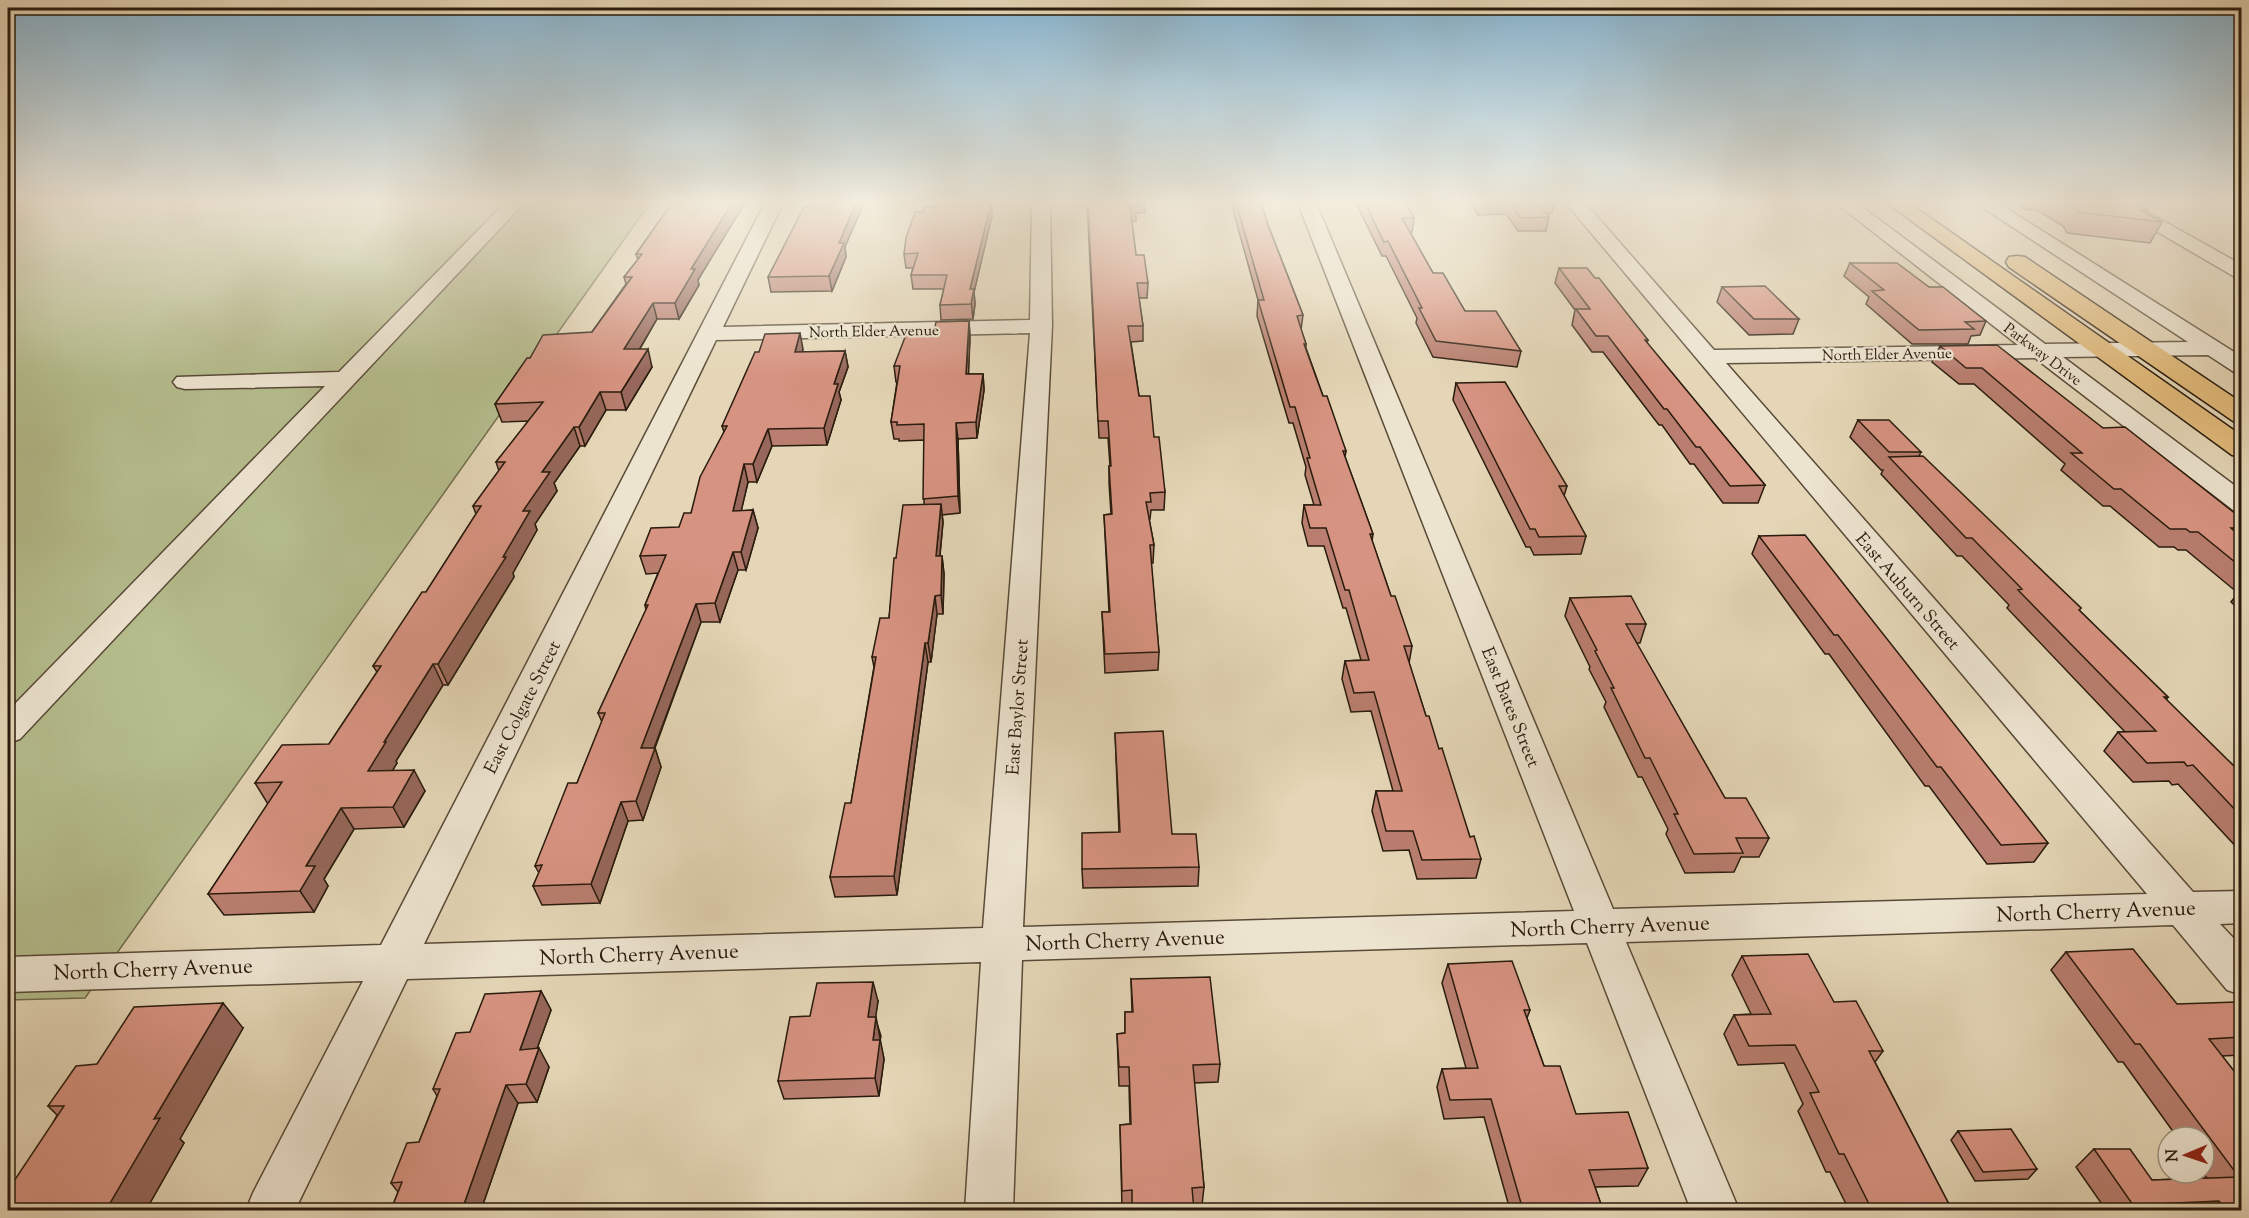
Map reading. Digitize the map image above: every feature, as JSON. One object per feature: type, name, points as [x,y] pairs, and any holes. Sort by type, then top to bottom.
[{"type":"highway","points":[[1976,260],[2241,448]]},
{"type":"highway","points":[[2014,260],[2241,415]]},
{"type":"street","points":[[8,731],[460,260]]},
{"type":"street","name":"East Colgate Street","points":[[270,1210],[745,260]]},
{"type":"street","name":"East Baylor Street","points":[[989,1210],[1002,944],[1041,326],[1041,260]]},
{"type":"street","name":"East Bates Street","points":[[1330,260],[1715,1210]]},
{"type":"street","name":"East Auburn Street","points":[[1623,260],[2241,977]]},
{"type":"street","name":"Parkway Drive","points":[[1919,260],[2241,504]]},
{"type":"street","points":[[2074,260],[2241,367]]},
{"type":"street","points":[[2218,260],[2241,273]]},
{"type":"street","name":"North Elder Avenue","points":[[708,334],[1041,326]]},
{"type":"street","name":"North Elder Avenue","points":[[1706,357],[2211,348]]},
{"type":"street","points":[[186,382],[346,379]]},
{"type":"street","name":"North Cherry Avenue","points":[[8,974],[2241,907]]},
{"type":"green space","points":[[8,260],[610,260],[85,998],[8,1000]]},
{"type":"building","points":[[637,260],[697,260],[691,269],[695,269],[675,303],[653,303],[624,349],[648,349],[621,392],[600,392],[579,427],[574,427],[542,472],[550,472],[523,511],[530,511],[503,557],[506,557],[438,664],[433,664],[384,742],[386,742],[368,771],[414,770],[393,807],[341,808],[306,866],[315,866],[300,891],[208,894],[282,782],[255,783],[282,745],[329,744],[381,666],[373,666],[422,592],[426,592],[481,506],[473,506],[505,462],[496,462],[543,402],[495,404],[527,358],[530,358],[543,335],[592,332],[632,277],[624,277]]},
{"type":"building","points":[[777,260],[836,260],[829,276],[768,277]]},
{"type":"building","points":[[916,260],[977,260],[970,289],[974,289],[971,304],[940,305],[947,275],[911,275]]},
{"type":"building","points":[[1091,260],[1145,260],[1148,283],[1137,283],[1143,326],[1128,326],[1139,396],[1150,396],[1154,437],[1159,437],[1165,492],[1150,493],[1151,502],[1146,502],[1154,545],[1150,545],[1159,652],[1105,654],[1102,612],[1110,612],[1104,515],[1112,514],[1109,466],[1111,466],[1108,421],[1098,421]]},
{"type":"building","points":[[1252,260],[1282,260],[1303,315],[1297,316],[1306,344],[1304,344],[1323,396],[1327,396],[1391,596],[1395,596],[1412,646],[1404,646],[1426,716],[1429,716],[1439,749],[1442,748],[1470,837],[1474,836],[1481,859],[1422,860],[1413,831],[1386,831],[1376,791],[1402,791],[1374,692],[1354,693],[1345,661],[1369,660],[1349,590],[1345,590],[1326,528],[1310,528],[1304,505],[1321,505],[1295,407],[1290,407],[1258,300],[1264,300]]},
{"type":"building","points":[[1398,260],[1426,260],[1433,273],[1443,273],[1465,311],[1496,311],[1521,351],[1436,341],[1419,308],[1422,308]]},
{"type":"building","points":[[1850,263],[1897,263],[1929,287],[1943,287],[1986,321],[1965,322],[1974,329],[1919,330],[1872,291],[1884,290]]},
{"type":"building","points":[[1559,268],[1587,268],[1595,278],[1599,278],[1648,340],[1645,340],[1765,485],[1730,486],[1700,447],[1696,447],[1667,409],[1664,409],[1608,336],[1596,336],[1576,309],[1590,309]]},
{"type":"building","points":[[1765,286],[1799,319],[1754,319],[1722,287]]},
{"type":"building","points":[[969,321],[966,374],[983,374],[976,422],[956,423],[958,496],[923,499],[924,424],[897,425],[897,422],[891,422],[900,366],[894,366],[907,332],[934,332],[936,322]]},
{"type":"building","points":[[800,333],[795,352],[845,351],[834,384],[838,384],[824,428],[768,429],[753,464],[744,464],[733,511],[753,510],[741,552],[733,552],[715,603],[696,604],[641,748],[655,748],[636,801],[621,802],[591,884],[533,886],[542,865],[535,866],[568,783],[577,783],[605,713],[598,713],[648,605],[645,605],[666,555],[640,556],[651,528],[679,527],[684,513],[691,513],[700,477],[727,426],[722,426],[755,352],[759,352],[765,334]]},
{"type":"building","points":[[1997,345],[2103,428],[2125,427],[2241,518],[2241,528],[2231,528],[2241,537],[2241,567],[2198,532],[2170,529],[2121,489],[2114,489],[2071,453],[2082,453],[1982,368],[1966,368],[1940,346]]},
{"type":"building","points":[[1505,382],[1567,486],[1559,486],[1586,536],[1539,537],[1535,529],[1530,529],[1456,383]]},
{"type":"building","points":[[1858,420],[1889,420],[1921,452],[1889,452]]},
{"type":"building","points":[[1923,456],[2081,608],[2079,610],[2241,773],[2241,816],[2193,765],[2187,766],[2184,762],[2147,763],[2118,732],[2156,731],[2018,590],[2022,589],[1972,538],[1966,538],[1889,457]]},
{"type":"building","points":[[941,504],[936,556],[942,556],[941,595],[935,596],[928,643],[925,643],[894,876],[830,877],[845,803],[851,803],[876,657],[872,657],[880,618],[889,618],[894,558],[896,558],[903,505]]},
{"type":"building","points":[[1805,535],[2048,843],[2001,845],[1941,767],[1937,767],[1838,635],[1834,635],[1759,536]]},
{"type":"building","points":[[1631,596],[1646,624],[1626,624],[1725,798],[1746,798],[1769,838],[1736,838],[1743,853],[1694,854],[1674,814],[1678,814],[1650,758],[1645,758],[1611,688],[1614,688],[1595,651],[1597,650],[1570,598]]},
{"type":"building","points":[[1163,731],[1172,834],[1196,834],[1199,867],[1082,869],[1082,833],[1120,832],[1115,733]]},
{"type":"building","points":[[2133,949],[2177,1004],[2237,1002],[2241,1008],[2241,1037],[2209,1039],[2241,1080],[2241,1210],[2226,1210],[2219,1201],[2133,1205],[2094,1149],[2130,1149],[2152,1180],[2156,1180],[2156,1185],[2216,1185],[2216,1178],[2239,1177],[2216,1146],[2216,1125],[2200,1125],[2140,1044],[2135,1044],[2066,952]]},
{"type":"building","points":[[1808,954],[1834,1002],[1856,1001],[1883,1051],[1869,1051],[1952,1210],[1872,1210],[1844,1154],[1839,1154],[1810,1093],[1819,1092],[1795,1045],[1749,1046],[1734,1015],[1771,1014],[1742,956]]},
{"type":"building","points":[[1512,961],[1530,1010],[1524,1010],[1544,1066],[1560,1066],[1576,1114],[1628,1112],[1648,1168],[1589,1170],[1603,1210],[1523,1210],[1491,1099],[1450,1100],[1442,1069],[1478,1068],[1448,964]]},
{"type":"building","points":[[1210,977],[1220,1064],[1193,1065],[1204,1187],[1192,1188],[1194,1210],[1132,1210],[1132,1190],[1122,1191],[1120,1125],[1131,1124],[1129,1067],[1119,1067],[1117,1034],[1125,1033],[1125,1012],[1133,1012],[1131,979]]},
{"type":"building","points":[[873,982],[868,1017],[876,1017],[873,1040],[880,1040],[875,1078],[778,1081],[790,1017],[810,1016],[817,983]]},
{"type":"building","points":[[541,991],[520,1050],[539,1048],[526,1084],[506,1085],[463,1207],[455,1210],[391,1210],[402,1182],[391,1183],[407,1143],[419,1142],[440,1089],[433,1089],[456,1033],[470,1032],[485,994]]},
{"type":"building","points":[[223,1003],[154,1119],[160,1118],[109,1205],[98,1206],[95,1210],[8,1210],[8,1190],[64,1106],[48,1106],[76,1066],[97,1064],[134,1007]]},
{"type":"building","points":[[2011,1129],[2037,1169],[1983,1172],[1958,1131]]}]
